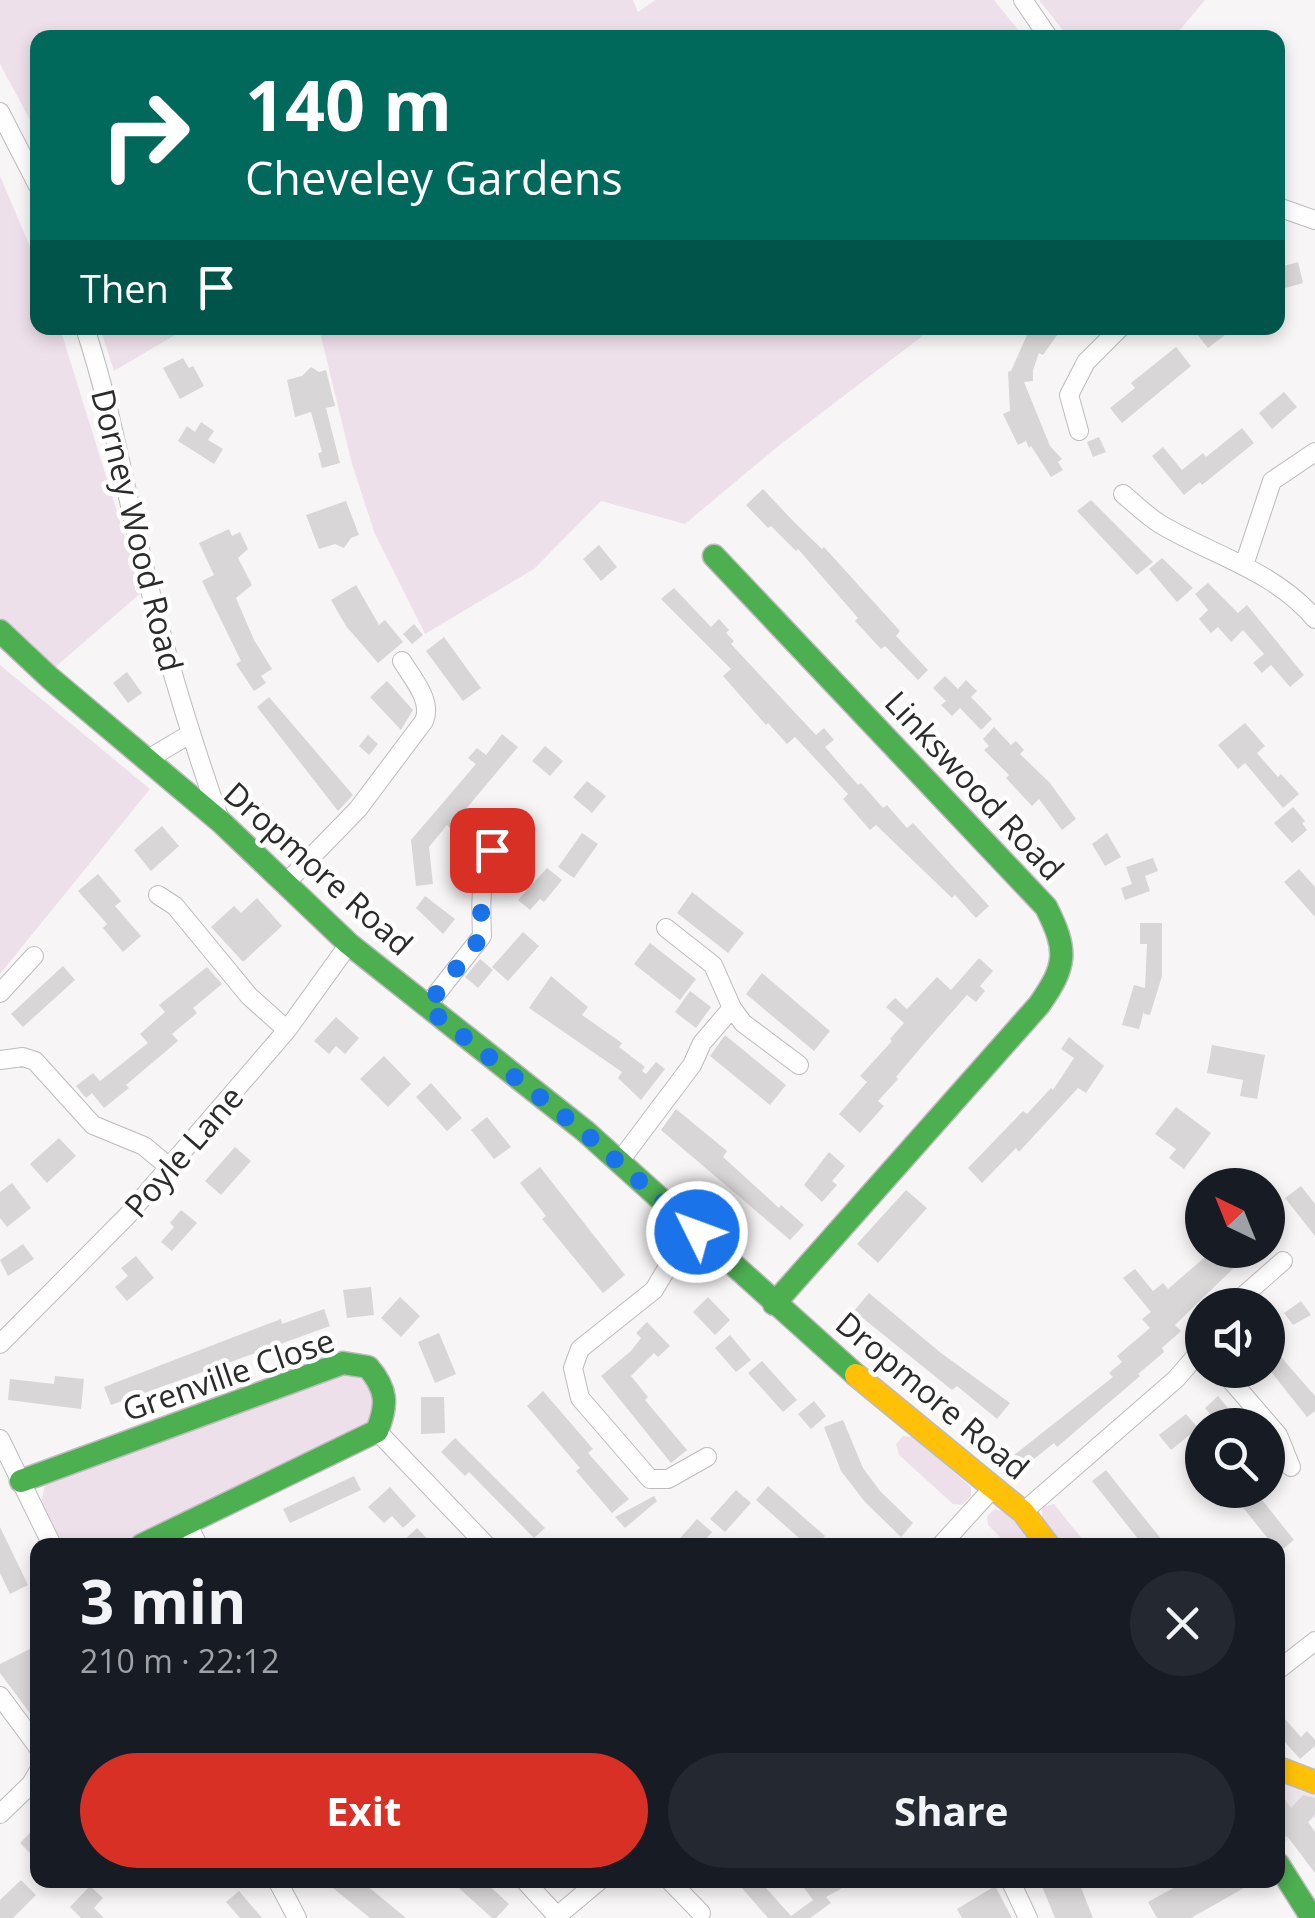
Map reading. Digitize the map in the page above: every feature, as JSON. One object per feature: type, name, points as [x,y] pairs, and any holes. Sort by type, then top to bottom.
[{"type":"street","points":[[1023,0],[1044,30]]},
{"type":"street","points":[[0,112],[30,170]]},
{"type":"street","points":[[1285,209],[1315,220]]},
{"type":"street","name":"Dorney Wood Road","points":[[87,335],[104,385],[145,571],[190,734],[221,822]]},
{"type":"street","points":[[1079,431],[1069,395],[1086,362],[1113,335]]},
{"type":"street","points":[[1244,564],[1272,482],[1315,452]]},
{"type":"street","points":[[1123,494],[1158,523],[1244,564],[1302,603],[1315,619]]},
{"type":"street","name":"Linkswood Road","points":[[713,556],[1046,907],[1063,941],[1062,973],[1039,1005],[774,1304]]},
{"type":"street","name":"Dropmore Road","points":[[0,631],[221,822],[349,944],[620,1162],[774,1304],[1024,1512],[1043,1538]]},
{"type":"street","points":[[284,885],[358,810],[424,721],[426,704],[402,661]]},
{"type":"street","points":[[148,758],[190,734]]},
{"type":"street","points":[[426,1007],[482,936],[480,883],[492,850],[511,818]]},
{"type":"street","points":[[158,895],[175,906],[249,996],[287,1030]]},
{"type":"street","points":[[666,928],[713,965],[732,1008],[743,1022],[799,1064]]},
{"type":"street","name":"Poyle Lane","points":[[0,1344],[127,1216],[287,1030],[349,944]]},
{"type":"street","points":[[0,993],[34,956]]},
{"type":"street","points":[[620,1162],[692,1065],[702,1043],[732,1008]]},
{"type":"street","points":[[0,1060],[23,1057],[35,1061],[92,1125],[144,1146],[169,1167]]},
{"type":"street","points":[[697,1232],[676,1253],[654,1290],[580,1349],[573,1368],[580,1398],[650,1480],[668,1479],[706,1457]]},
{"type":"street","points":[[1253,1288],[1276,1268]]},
{"type":"street","name":"Grenville Close","points":[[21,1481],[343,1363],[368,1366],[384,1384],[388,1408],[377,1431]]},
{"type":"street","points":[[1024,1512],[1185,1368]]},
{"type":"street","points":[[1238,1388],[1278,1435],[1291,1467]]},
{"type":"street","points":[[156,1538],[377,1431],[479,1538]]},
{"type":"street","points":[[0,1439],[49,1538]]},
{"type":"street","points":[[947,1538],[993,1488]]},
{"type":"street","points":[[187,1523],[194,1538]]},
{"type":"street","points":[[1285,1665],[1315,1641]]},
{"type":"street","points":[[0,1696],[30,1736]]},
{"type":"street","points":[[1285,1771],[1315,1782]]},
{"type":"street","points":[[0,1814],[30,1785]]},
{"type":"street","points":[[1285,1875],[1312,1918]]},
{"type":"street","points":[[280,1888],[297,1918]]},
{"type":"street","points":[[531,1888],[556,1917],[590,1888]]},
{"type":"street","points":[[678,1888],[703,1912]]},
{"type":"street","points":[[1014,1888],[1028,1918]]},
{"type":"shaded area","points":[[0,0],[633,0],[638,12],[655,0],[994,0],[1018,30],[30,30],[30,120],[0,64]]},
{"type":"shaded area","points":[[1039,0],[1205,0],[1180,30],[1063,30]]},
{"type":"shaded area","points":[[0,176],[30,247],[30,335],[62,335],[142,592],[53,669],[0,617]]},
{"type":"shaded area","points":[[102,335],[175,335],[114,371]]},
{"type":"shaded area","points":[[321,335],[924,335],[782,443],[685,524],[601,501],[534,569],[425,634],[375,534],[352,464]]},
{"type":"shaded area","points":[[0,665],[150,789],[0,974]]},
{"type":"shaded area","points":[[345,1373],[368,1381],[377,1404],[369,1421],[139,1538],[59,1538],[41,1505],[46,1478]]},
{"type":"shaded area","points":[[903,1436],[913,1437],[971,1487],[971,1496],[962,1505],[953,1504],[899,1455],[896,1444]]},
{"type":"shaded area","points":[[1054,1504],[1081,1538],[1057,1538],[1042,1519],[1042,1507]]},
{"type":"shaded area","points":[[995,1509],[1005,1512],[1029,1538],[1001,1538],[988,1525],[987,1516]]},
{"type":"shaded area","points":[[1285,1782],[1315,1794],[1315,1817],[1285,1842]]},
{"type":"building","points":[[1298,262],[1303,283],[1285,288],[1285,266]]},
{"type":"building","points":[[1027,335],[1057,335],[1043,355],[1039,353],[1033,381],[1024,382],[1050,446],[1062,459],[1058,462],[1063,470],[1051,477],[1026,441],[1018,445],[1003,414],[1010,411],[1011,371]]},
{"type":"building","points":[[1198,335],[1225,335],[1208,348]]},
{"type":"building","points":[[1176,347],[1191,366],[1122,423],[1110,408],[1135,388],[1131,383]]},
{"type":"building","points":[[183,358],[189,368],[193,366],[204,386],[180,399],[163,368]]},
{"type":"building","points":[[311,367],[319,372],[326,370],[335,406],[326,408],[340,463],[322,468],[318,453],[322,452],[311,412],[295,417],[287,380],[302,376]]},
{"type":"building","points":[[1284,392],[1297,407],[1272,429],[1259,413]]},
{"type":"building","points":[[201,422],[214,431],[208,440],[223,449],[214,464],[178,441],[187,426],[195,432]]},
{"type":"building","points":[[1242,428],[1254,443],[1184,495],[1152,456],[1163,447],[1182,470],[1203,453],[1206,457]]},
{"type":"building","points":[[1099,437],[1106,452],[1093,457],[1087,442]]},
{"type":"building","points":[[763,489],[824,547],[900,631],[896,636],[928,670],[918,680],[855,621],[858,618],[798,549],[771,526],[768,528],[746,505]]},
{"type":"building","points":[[1091,500],[1153,562],[1137,575],[1077,511]]},
{"type":"building","points":[[346,501],[359,535],[344,548],[335,544],[319,549],[306,515]]},
{"type":"building","points":[[229,529],[232,536],[240,532],[248,549],[238,558],[252,585],[236,598],[272,669],[261,676],[266,683],[254,691],[236,664],[241,661],[202,581],[214,575],[199,543]]},
{"type":"building","points":[[599,545],[617,567],[601,581],[583,559]]},
{"type":"building","points":[[1162,558],[1193,588],[1177,602],[1149,569]]},
{"type":"building","points":[[1208,583],[1238,613],[1247,605],[1304,675],[1290,687],[1271,665],[1262,673],[1253,663],[1264,654],[1243,630],[1231,642],[1218,627],[1211,633],[1199,619],[1208,610],[1195,594]]},
{"type":"building","points":[[356,585],[379,625],[385,620],[403,642],[378,663],[346,626],[331,600]]},
{"type":"building","points":[[674,588],[711,627],[719,619],[729,630],[726,633],[734,641],[731,644],[816,735],[824,728],[834,740],[825,747],[858,785],[861,783],[883,808],[887,805],[907,828],[913,823],[989,906],[976,918],[876,825],[870,830],[843,799],[848,794],[795,737],[787,744],[723,676],[731,669],[661,599]]},
{"type":"building","points":[[414,624],[423,635],[412,644],[403,634]]},
{"type":"building","points":[[444,637],[481,688],[463,701],[426,651]]},
{"type":"building","points":[[127,672],[142,693],[128,703],[113,683]]},
{"type":"building","points":[[945,676],[958,689],[966,680],[977,691],[971,697],[992,719],[981,730],[960,708],[952,716],[941,705],[946,701],[933,688]]},
{"type":"building","points":[[387,681],[413,710],[401,730],[370,697]]},
{"type":"building","points":[[269,697],[353,795],[338,811],[257,707]]},
{"type":"building","points":[[1245,723],[1265,746],[1257,753],[1299,794],[1283,808],[1245,763],[1238,769],[1218,745]]},
{"type":"building","points":[[994,727],[1011,745],[1016,741],[1024,750],[1020,754],[1050,783],[1076,819],[1062,830],[1039,799],[1032,806],[984,750],[989,746],[983,739]]},
{"type":"building","points":[[502,734],[518,747],[450,828],[447,825],[429,847],[433,884],[416,886],[411,840],[476,764],[468,758],[477,748],[486,755]]},
{"type":"building","points":[[368,735],[378,744],[369,755],[359,746]]},
{"type":"building","points":[[545,746],[563,761],[550,776],[532,761]]},
{"type":"building","points":[[587,781],[606,796],[592,813],[573,797]]},
{"type":"building","points":[[1293,807],[1307,830],[1292,843],[1274,823]]},
{"type":"building","points":[[162,826],[179,846],[151,871],[134,850]]},
{"type":"building","points":[[582,833],[598,844],[574,878],[558,867]]},
{"type":"building","points":[[1107,833],[1121,857],[1105,866],[1092,844]]},
{"type":"building","points":[[1153,858],[1158,871],[1145,876],[1150,891],[1125,900],[1121,888],[1132,884],[1126,867]]},
{"type":"building","points":[[547,868],[562,880],[544,902],[540,899],[530,910],[518,900]]},
{"type":"building","points":[[1299,869],[1315,887],[1315,917],[1284,882]]},
{"type":"building","points":[[98,874],[121,901],[115,906],[141,936],[123,952],[103,928],[107,924],[78,891]]},
{"type":"building","points":[[692,892],[744,933],[728,953],[677,913]]},
{"type":"building","points":[[425,896],[455,919],[443,934],[416,908]]},
{"type":"building","points":[[257,898],[282,926],[243,962],[211,927],[234,906],[241,913]]},
{"type":"building","points":[[1140,923],[1162,923],[1162,976],[1150,1015],[1144,1011],[1139,1029],[1122,1025],[1134,985],[1145,988],[1147,944],[1140,944]]},
{"type":"building","points":[[523,932],[539,946],[508,981],[492,967]]},
{"type":"building","points":[[650,943],[696,979],[680,1000],[634,964]]},
{"type":"building","points":[[979,958],[993,971],[980,986],[985,991],[976,1002],[967,995],[929,1038],[878,1101],[884,1106],[860,1133],[839,1114],[867,1082],[860,1076],[904,1023],[886,1007],[895,998],[907,1009],[937,977],[951,990]]},
{"type":"building","points":[[480,959],[493,970],[478,988],[465,977]]},
{"type":"building","points":[[63,966],[75,980],[23,1027],[11,1014]]},
{"type":"building","points":[[207,967],[222,984],[193,1008],[197,1013],[172,1034],[178,1041],[104,1108],[92,1093],[86,1098],[76,1086],[93,1073],[100,1081],[148,1043],[140,1034],[165,1012],[159,1005]]},
{"type":"building","points":[[762,973],[830,1031],[814,1051],[746,994]]},
{"type":"building","points":[[551,976],[588,1007],[582,1015],[622,1043],[619,1047],[645,1067],[642,1071],[646,1074],[656,1062],[665,1069],[641,1100],[618,1078],[622,1072],[529,1008]]},
{"type":"building","points":[[690,991],[711,1007],[696,1028],[675,1012]]},
{"type":"building","points":[[336,1017],[359,1038],[345,1054],[336,1046],[329,1054],[314,1041]]},
{"type":"building","points":[[725,1035],[786,1085],[770,1105],[710,1056]]},
{"type":"building","points":[[1069,1037],[1104,1066],[1086,1093],[1078,1088],[1019,1152],[1016,1148],[982,1183],[968,1168],[1023,1111],[1027,1114],[1053,1090],[1074,1058],[1061,1049]]},
{"type":"building","points":[[1212,1045],[1265,1055],[1257,1099],[1240,1096],[1243,1080],[1207,1073]]},
{"type":"building","points":[[384,1056],[411,1084],[388,1107],[360,1079]]},
{"type":"building","points":[[431,1083],[462,1118],[447,1131],[416,1097]]},
{"type":"building","points":[[1176,1107],[1211,1133],[1184,1169],[1169,1158],[1176,1149],[1155,1134]]},
{"type":"building","points":[[676,1109],[727,1151],[723,1157],[779,1208],[781,1205],[804,1225],[790,1240],[661,1130]]},
{"type":"building","points":[[487,1117],[511,1147],[494,1159],[471,1130]]},
{"type":"building","points":[[59,1138],[76,1156],[47,1183],[30,1164]]},
{"type":"building","points":[[235,1147],[251,1161],[221,1195],[205,1181]]},
{"type":"building","points":[[829,1152],[845,1166],[832,1181],[837,1185],[822,1202],[804,1185]]},
{"type":"building","points":[[540,1167],[625,1275],[603,1293],[542,1219],[546,1216],[520,1183]]},
{"type":"building","points":[[12,1183],[31,1208],[7,1227],[0,1218],[0,1192]]},
{"type":"building","points":[[1301,1186],[1315,1204],[1315,1236],[1285,1198]]},
{"type":"building","points":[[906,1190],[927,1208],[878,1263],[857,1244]]},
{"type":"building","points":[[181,1210],[197,1223],[172,1251],[161,1242],[174,1227],[170,1223]]},
{"type":"building","points":[[23,1244],[34,1259],[8,1276],[0,1260]]},
{"type":"building","points":[[136,1256],[154,1278],[127,1301],[115,1287],[128,1276],[121,1268]]},
{"type":"building","points":[[1192,1268],[1234,1268],[1213,1288],[1185,1288],[1185,1315],[1175,1325],[1181,1331],[1162,1348],[1164,1352],[1057,1447],[1054,1443],[1024,1467],[1014,1455],[1113,1377],[1109,1373],[1122,1362],[1117,1356],[1150,1328],[1142,1319],[1151,1312],[1123,1278],[1135,1269],[1153,1291],[1163,1283],[1168,1289]]},
{"type":"building","points":[[371,1287],[374,1315],[347,1318],[343,1290]]},
{"type":"building","points":[[869,1293],[941,1353],[1010,1403],[997,1419],[957,1386],[952,1390],[854,1311]]},
{"type":"building","points":[[400,1297],[420,1316],[401,1337],[381,1318]]},
{"type":"building","points":[[708,1297],[730,1320],[715,1335],[693,1312]]},
{"type":"building","points":[[1301,1301],[1311,1315],[1293,1325],[1285,1312]]},
{"type":"building","points":[[324,1309],[330,1326],[111,1405],[104,1387],[281,1319],[282,1324]]},
{"type":"building","points":[[647,1322],[670,1346],[658,1357],[654,1353],[631,1376],[648,1397],[645,1400],[687,1450],[671,1463],[601,1376],[631,1351],[641,1338],[636,1333]]},
{"type":"building","points":[[439,1333],[456,1374],[435,1383],[418,1342]]},
{"type":"building","points":[[730,1335],[751,1360],[736,1372],[715,1348]]},
{"type":"building","points":[[762,1361],[797,1400],[783,1412],[748,1373]]},
{"type":"building","points":[[1285,1362],[1315,1396],[1315,1411],[1307,1417],[1284,1388]]},
{"type":"building","points":[[55,1376],[84,1379],[81,1409],[8,1400],[10,1379],[54,1384]]},
{"type":"building","points":[[543,1391],[593,1449],[588,1453],[629,1499],[612,1513],[527,1406]]},
{"type":"building","points":[[1218,1396],[1228,1408],[1205,1408]]},
{"type":"building","points":[[421,1397],[444,1397],[445,1433],[421,1434]]},
{"type":"building","points":[[814,1401],[826,1416],[811,1429],[798,1414]]},
{"type":"building","points":[[1185,1415],[1185,1439],[1171,1450],[1159,1435]]},
{"type":"building","points":[[843,1420],[863,1468],[913,1523],[901,1537],[865,1502],[841,1471],[824,1427]]},
{"type":"building","points":[[455,1438],[545,1528],[534,1538],[469,1472],[465,1476],[441,1452]]},
{"type":"building","points":[[1106,1470],[1160,1538],[1137,1538],[1092,1481]]},
{"type":"building","points":[[354,1476],[361,1490],[290,1523],[283,1509]]},
{"type":"building","points":[[768,1486],[825,1536],[799,1538],[756,1500]]},
{"type":"building","points":[[390,1487],[416,1516],[403,1528],[392,1516],[384,1523],[368,1507]]},
{"type":"building","points":[[736,1490],[751,1503],[725,1532],[710,1519]]},
{"type":"building","points":[[654,1496],[657,1501],[625,1528],[615,1517]]},
{"type":"building","points":[[1243,1508],[1268,1508],[1294,1540],[1285,1547],[1285,1538],[1267,1538]]},
{"type":"building","points":[[697,1519],[712,1532],[707,1538],[680,1538]]},
{"type":"building","points":[[0,1527],[28,1585],[10,1594],[0,1573]]},
{"type":"building","points":[[417,1528],[426,1538],[406,1538]]},
{"type":"building","points":[[30,1649],[30,1713],[0,1673],[0,1664]]},
{"type":"building","points":[[1285,1719],[1301,1737],[1307,1731],[1315,1740],[1315,1746],[1300,1759],[1285,1742]]},
{"type":"building","points":[[1303,1795],[1315,1798],[1315,1814],[1308,1822],[1315,1832],[1315,1873],[1287,1836],[1285,1800],[1291,1808]]},
{"type":"building","points":[[30,1833],[30,1853],[20,1843]]},
{"type":"building","points":[[21,1880],[36,1895],[13,1918],[0,1918],[0,1900]]},
{"type":"building","points":[[92,1888],[103,1898],[94,1908],[104,1918],[81,1918],[70,1907]]},
{"type":"building","points":[[333,1888],[370,1888],[406,1918],[370,1918]]},
{"type":"building","points":[[459,1888],[492,1888],[509,1904],[492,1918]]},
{"type":"building","points":[[742,1888],[766,1888],[791,1916],[813,1900],[804,1888],[842,1888],[826,1897],[831,1903],[810,1918],[768,1918]]},
{"type":"building","points":[[996,1888],[1012,1918],[962,1918],[957,1909]]},
{"type":"building","points":[[1043,1888],[1081,1888],[1093,1918],[1055,1918]]},
{"type":"building","points":[[1173,1888],[1244,1888],[1191,1918],[1157,1918],[1148,1902]]},
{"type":"building","points":[[239,1891],[262,1918],[240,1918],[226,1902]]},
{"type":"traffic: fast","points":[[714,556],[1046,907],[1061,947],[1055,979],[1039,1005],[774,1304]]},
{"type":"traffic: fast","points":[[0,631],[221,822],[349,944],[585,1131],[856,1375]]},
{"type":"traffic: fast","points":[[21,1481],[343,1363],[368,1367],[384,1397],[377,1431],[156,1538]]},
{"type":"traffic: fast","points":[[1285,1875],[1312,1918]]},
{"type":"traffic: slow","points":[[856,1375],[1023,1512],[1043,1538]]},
{"type":"traffic: slow","points":[[1285,1771],[1315,1782]]},
{"type":"route","points":[[492,850],[480,883],[482,936],[426,1007],[584,1132],[697,1232]]}]
